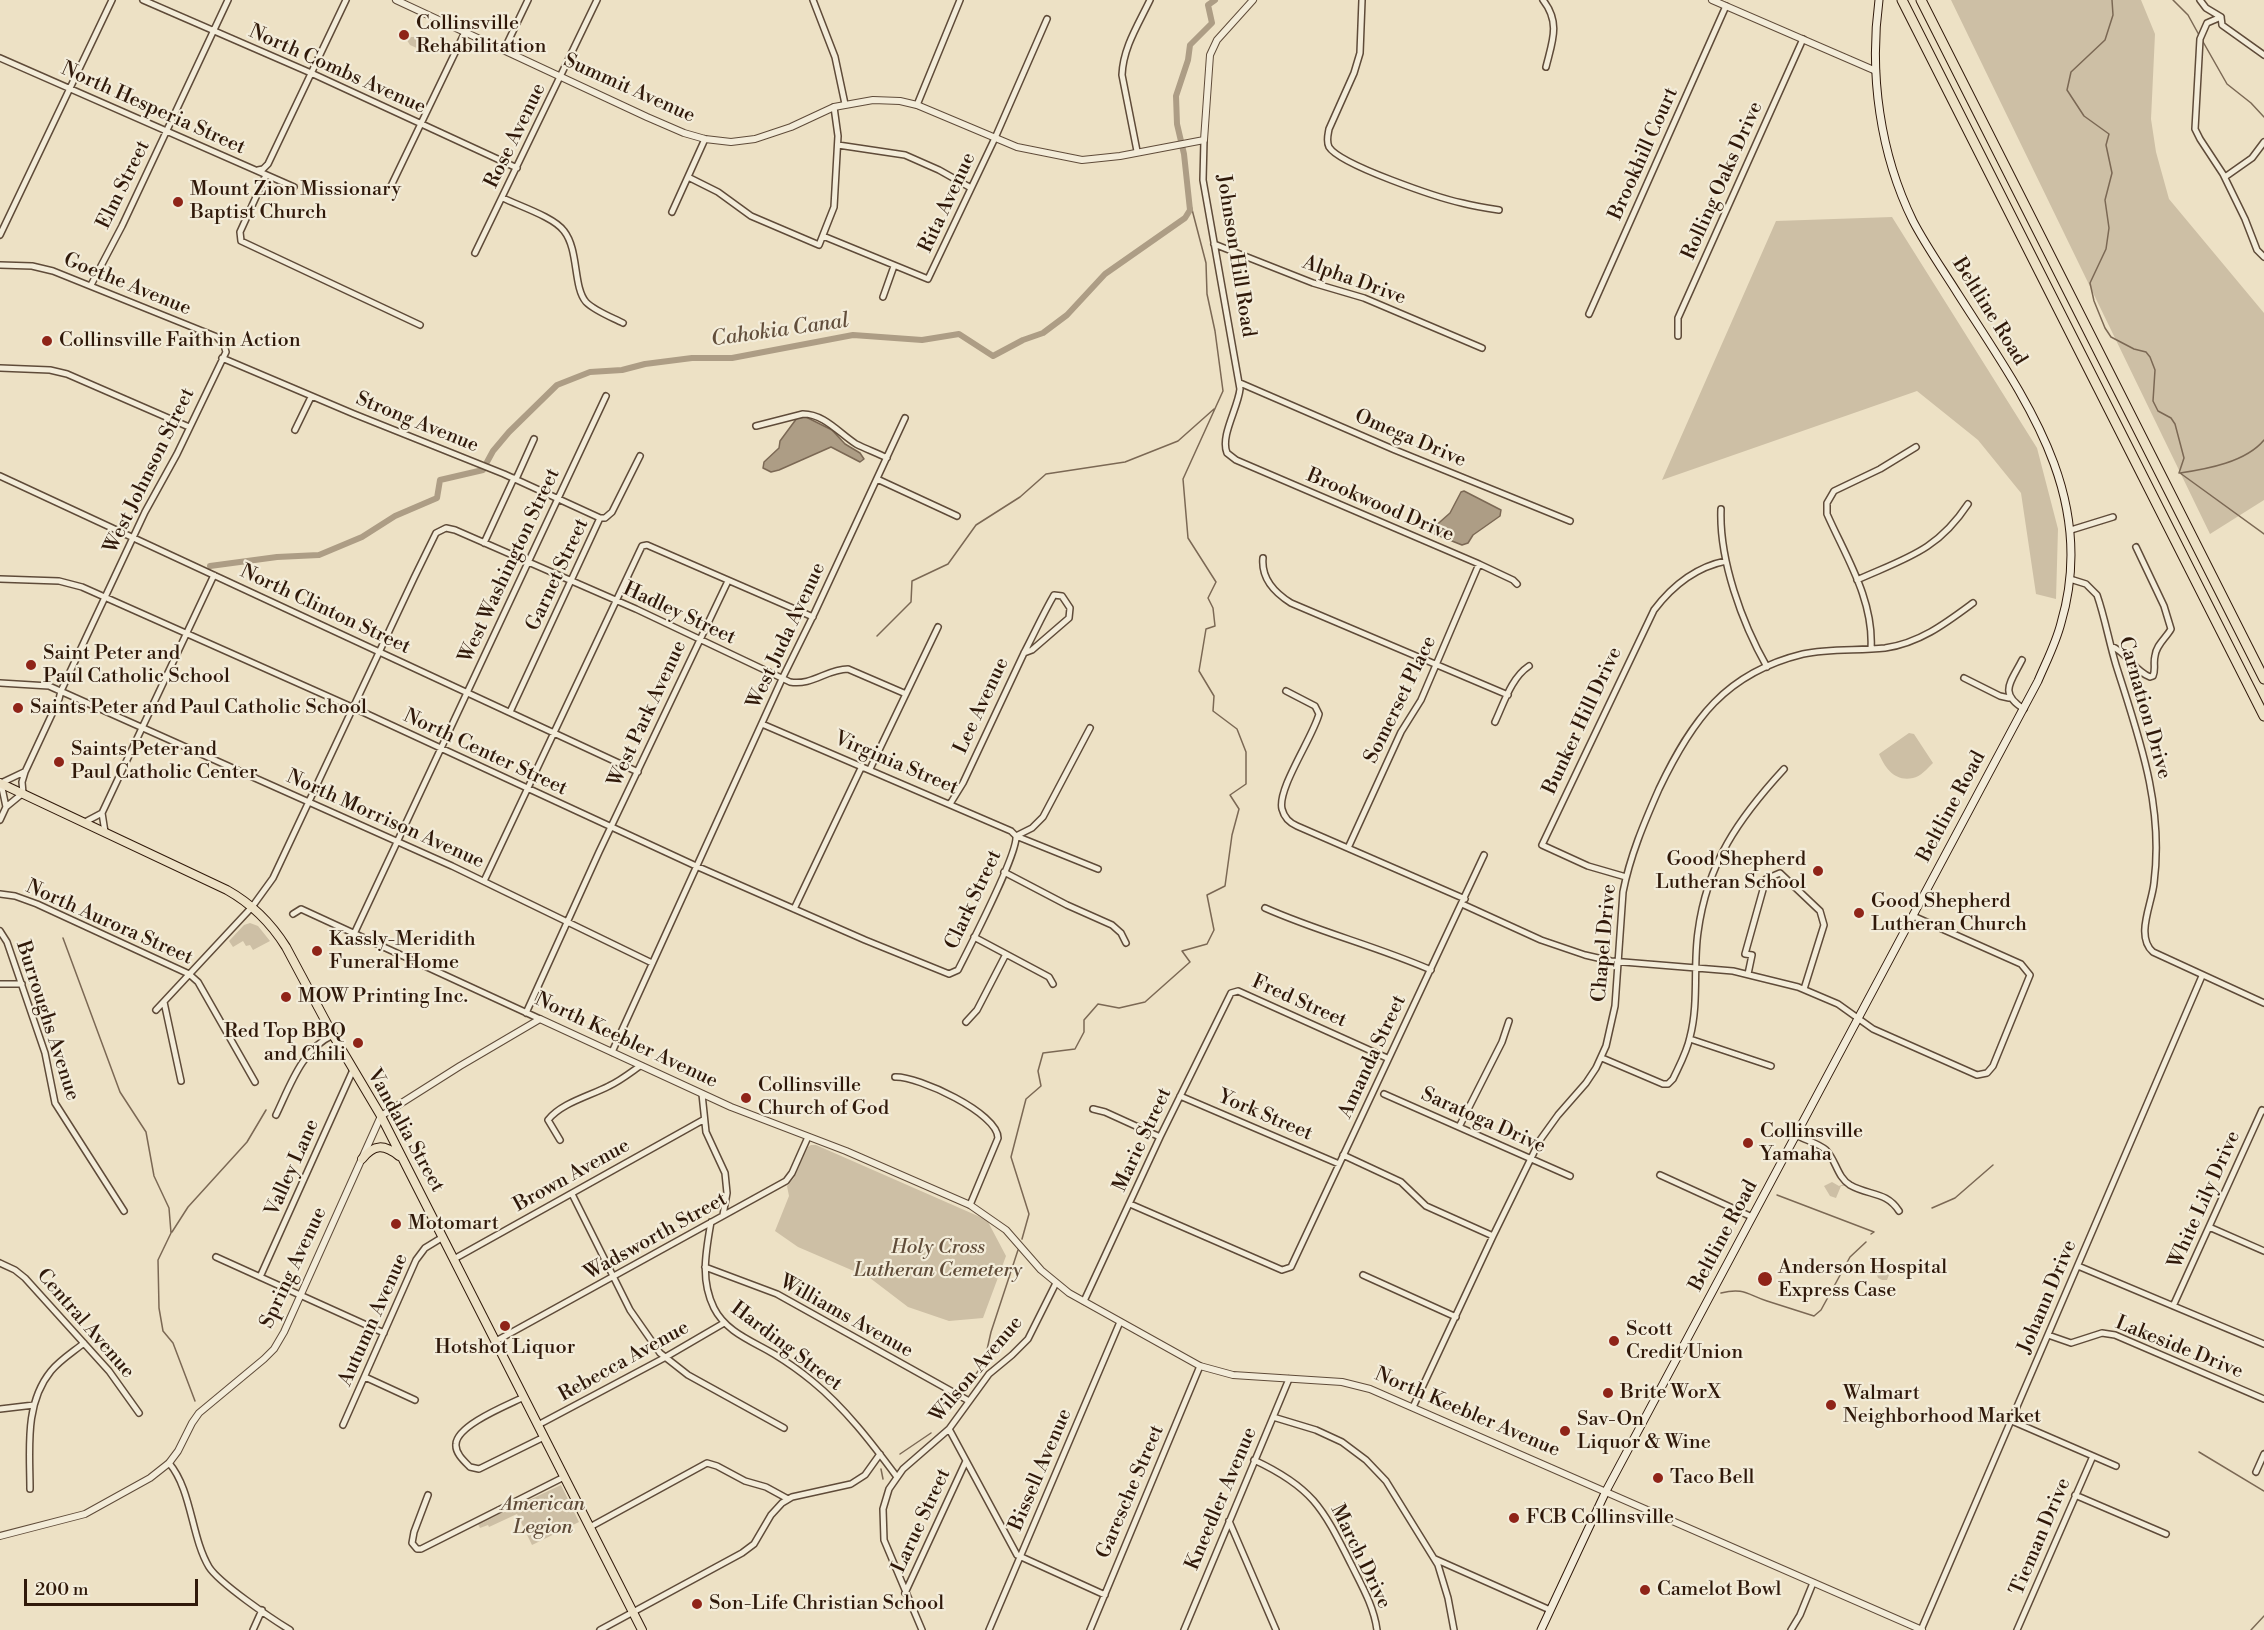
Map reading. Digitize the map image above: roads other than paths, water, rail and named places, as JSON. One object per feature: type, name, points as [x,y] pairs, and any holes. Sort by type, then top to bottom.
[{"type":"highway","points":[[1902,0],[2264,716]]},
{"type":"highway","points":[[1921,0],[2264,679]]},
{"type":"main road","name":"Beltline Road","points":[[1541,1630],[1606,1491],[2024,709],[2058,634],[2070,579],[2071,530],[2064,492],[2043,434],[2024,399],[1941,267],[1907,206],[1894,172],[1884,132],[1876,70],[1879,0]]},
{"type":"main road","name":"Vandalia Street","points":[[0,783],[216,884],[252,907],[266,920],[281,940],[381,1116],[642,1630]]},
{"type":"main road","points":[[362,1159],[369,1151],[377,1147],[394,1152],[402,1158]]},
{"type":"street","points":[[0,235],[112,0]]},
{"type":"street","name":"North Combs Avenue","points":[[143,0],[311,73],[517,168]]},
{"type":"street","name":"Elm Street","points":[[91,285],[228,0]]},
{"type":"street","points":[[256,170],[263,169],[268,164],[346,0]]},
{"type":"street","name":"Summit Avenue","points":[[396,0],[653,120],[705,139],[731,142],[755,139],[791,127],[834,107],[873,100],[888,100],[917,105],[1017,147],[1082,160],[1120,156],[1204,140]]},
{"type":"street","points":[[504,50],[528,0]]},
{"type":"street","name":"Rose Avenue","points":[[475,252],[597,0]]},
{"type":"street","points":[[813,0],[835,57],[845,104]]},
{"type":"street","points":[[917,105],[960,0]]},
{"type":"street","points":[[1137,151],[1122,75],[1122,63],[1125,50],[1150,0]]},
{"type":"street","name":"Johnson Hill Road","points":[[1231,457],[1225,448],[1225,439],[1239,401],[1240,383],[1203,180],[1204,140],[1210,55],[1217,40],[1253,0]]},
{"type":"street","points":[[1362,0],[1360,53],[1354,73],[1329,129],[1327,138],[1329,147],[1341,158],[1421,191],[1461,203],[1499,210]]},
{"type":"street","points":[[1543,0],[1552,13],[1554,23],[1546,68]]},
{"type":"street","points":[[1712,0],[1876,70]]},
{"type":"street","points":[[2200,0],[2206,8],[2221,17]]},
{"type":"street","name":"Brookhill Court","points":[[1589,314],[1726,6]]},
{"type":"street","points":[[2221,17],[2222,25],[2264,54]]},
{"type":"street","points":[[2221,17],[2207,23],[2200,39],[2194,123],[2199,139],[2225,177],[2246,219],[2257,250],[2264,257]]},
{"type":"street","name":"Rita Avenue","points":[[894,266],[928,279],[995,138],[1047,19]]},
{"type":"street","points":[[391,186],[465,32]]},
{"type":"street","name":"Rolling Oaks Drive","points":[[1678,336],[1678,318],[1803,39]]},
{"type":"street","name":"North Hesperia Street","points":[[0,58],[294,187]]},
{"type":"street","points":[[688,177],[718,192],[751,216],[819,246],[834,207],[838,145],[834,107]]},
{"type":"street","points":[[672,212],[705,139]]},
{"type":"street","points":[[2225,177],[2252,158],[2264,142]]},
{"type":"street","points":[[838,145],[905,155],[971,188]]},
{"type":"street","points":[[266,175],[240,232],[239,238],[244,243],[420,325]]},
{"type":"street","points":[[502,198],[562,228],[572,247],[582,296],[590,305],[622,323]]},
{"type":"street","points":[[823,236],[894,266],[883,297]]},
{"type":"street","name":"Alpha Drive","points":[[1214,244],[1313,283],[1364,298],[1482,348]]},
{"type":"street","name":"Goethe Avenue","points":[[0,265],[45,268],[217,337],[224,345],[222,358]]},
{"type":"street","name":"Strong Avenue","points":[[222,358],[311,397],[515,479],[600,518]]},
{"type":"street","name":"West Johnson Street","points":[[23,793],[22,782],[25,772],[61,691],[222,358]]},
{"type":"street","points":[[0,369],[49,370],[67,374],[189,428]]},
{"type":"street","name":"Omega Drive","points":[[1240,383],[1395,450],[1570,520]]},
{"type":"street","name":"West Washington Street","points":[[354,934],[606,396]]},
{"type":"street","points":[[295,430],[311,397]]},
{"type":"street","points":[[756,426],[810,414],[823,419],[856,443],[887,458]]},
{"type":"street","name":"West Juda Avenue","points":[[612,1052],[782,679],[905,418]]},
{"type":"street","points":[[484,543],[534,439]]},
{"type":"street","points":[[1871,649],[1872,628],[1868,608],[1827,514],[1829,499],[1840,488],[1880,469],[1916,447]]},
{"type":"street","name":"Garnet Street","points":[[510,712],[600,518],[605,518],[612,512],[640,456]]},
{"type":"street","name":"Brookwood Drive","points":[[1231,457],[1479,564],[1517,584]]},
{"type":"street","name":"North Clinton Street","points":[[0,476],[638,772]]},
{"type":"street","points":[[877,479],[957,516]]},
{"type":"street","points":[[1857,580],[1932,544],[1950,530],[1968,504]]},
{"type":"street","points":[[1721,509],[1720,526],[1726,561],[1752,638],[1767,667]]},
{"type":"street","points":[[2071,530],[2113,516]]},
{"type":"street","name":"Hadley Street","points":[[381,652],[436,533],[451,529],[615,600],[782,679],[803,683],[841,669],[848,669],[906,694]]},
{"type":"street","points":[[484,881],[615,600],[644,545],[813,617]]},
{"type":"street","points":[[2111,646],[2150,677],[2155,671],[2154,657],[2158,647],[2171,629],[2164,606],[2136,547]]},
{"type":"street","points":[[1263,558],[1264,572],[1268,580],[1280,596],[1289,602],[1508,695]]},
{"type":"street","name":"Bunker Hill Drive","points":[[1626,877],[1588,866],[1542,845],[1654,610],[1672,589],[1689,576],[1706,567],[1726,561]]},
{"type":"street","name":"Somerset Place","points":[[1348,848],[1401,732],[1421,700],[1479,564]]},
{"type":"street","points":[[105,832],[102,813],[214,575]]},
{"type":"street","name":"North Center Street","points":[[0,579],[70,583],[106,597],[354,708],[696,867],[865,940],[953,974]]},
{"type":"street","name":"Carnation Drive","points":[[2070,579],[2086,584],[2097,595],[2142,743],[2155,807],[2154,883],[2144,940],[2153,952],[2264,1003]]},
{"type":"street","name":"West Park Avenue","points":[[526,1013],[728,581]]},
{"type":"street","name":"Lee Avenue","points":[[950,804],[963,783],[1024,653],[1054,595],[1062,596],[1070,608],[1069,618],[1032,650],[1024,653]]},
{"type":"street","name":"Chapel Drive","points":[[1413,1407],[1530,1158],[1548,1128],[1586,1083],[1602,1058],[1614,1015],[1626,877],[1644,821],[1670,764],[1687,735],[1721,696],[1748,676],[1767,667],[1819,651],[1871,649],[1897,645],[1923,637],[1973,603]]},
{"type":"street","points":[[870,770],[938,627]]},
{"type":"street","points":[[156,1010],[268,887],[381,652]]},
{"type":"street","points":[[2009,698],[2009,684],[2022,660]]},
{"type":"street","points":[[1495,722],[1520,672],[1529,666]]},
{"type":"street","points":[[1964,678],[2000,696],[2009,698],[2024,709]]},
{"type":"street","name":"North Morrison Avenue","points":[[0,683],[44,684],[61,691],[398,841],[652,963]]},
{"type":"street","points":[[1286,691],[1316,706],[1319,714],[1283,793],[1282,809],[1291,823],[1552,944],[1585,955],[1618,961],[1748,974],[1804,989],[1838,1004],[1873,1029],[1977,1075],[1987,1072],[1994,1066],[2029,980],[2028,970],[2021,964],[1913,916]]},
{"type":"street","name":"Virginia Street","points":[[762,724],[950,804],[1011,831],[1016,836],[1098,869]]},
{"type":"street","points":[[1016,836],[1032,828],[1043,817],[1090,728]]},
{"type":"street","points":[[794,909],[862,766]]},
{"type":"street","points":[[1602,1058],[1663,1084],[1668,1084],[1673,1079],[1690,1039],[1701,916],[1723,851],[1754,801],[1785,769]]},
{"type":"street","points":[[6,807],[0,783],[25,772]]},
{"type":"street","points":[[0,819],[6,807],[23,793]]},
{"type":"street","points":[[85,822],[102,813]]},
{"type":"street","name":"Clark Street","points":[[953,974],[958,970],[1004,872],[1016,843],[1016,836]]},
{"type":"street","name":"Amanda Street","points":[[1130,1204],[1286,1270],[1293,1263],[1484,855]]},
{"type":"street","points":[[1004,872],[1085,914],[1112,925],[1121,933],[1126,943]]},
{"type":"street","points":[[1748,974],[1752,955],[1744,954],[1766,879],[1780,873],[1821,911],[1824,925],[1804,989]]},
{"type":"street","name":"North Aurora Street","points":[[0,894],[15,896],[37,904],[189,974],[198,982],[255,1082]]},
{"type":"street","points":[[1265,908],[1312,928],[1383,950],[1431,970]]},
{"type":"street","name":"North Keebler Avenue","points":[[292,914],[301,909],[702,1094],[970,1205],[1006,1230],[1056,1283],[1120,1322],[1200,1366],[1233,1375],[1356,1385],[1413,1407],[1921,1630]]},
{"type":"street","name":"Burroughs Avenue","points":[[0,931],[7,942],[45,1053],[55,1103],[124,1210]]},
{"type":"street","points":[[974,937],[1049,977],[1053,984]]},
{"type":"street","points":[[966,1022],[976,1010],[1006,954]]},
{"type":"street","name":"Johann Drive","points":[[1921,1630],[2202,976]]},
{"type":"street","points":[[0,984],[22,984]]},
{"type":"street","name":"Fred Street","points":[[1231,993],[1238,992],[1387,1058]]},
{"type":"street","name":"Marie Street","points":[[1084,1301],[1160,1137],[1231,993]]},
{"type":"street","points":[[164,1002],[182,1081]]},
{"type":"street","points":[[381,1116],[540,1019]]},
{"type":"street","points":[[1459,1127],[1497,1051],[1509,1021]]},
{"type":"street","points":[[276,1115],[305,1057],[318,1043],[333,1035]]},
{"type":"street","points":[[1690,1039],[1771,1066]]},
{"type":"street","points":[[560,1140],[548,1120],[552,1115],[612,1085],[640,1066]]},
{"type":"street","name":"Valley Lane","points":[[260,1277],[353,1070]]},
{"type":"street","points":[[895,1077],[912,1080],[968,1104],[996,1129],[998,1138],[970,1205]]},
{"type":"street","points":[[702,1094],[703,1120],[707,1136],[725,1173],[727,1193],[723,1215]]},
{"type":"street","name":"Saratoga Drive","points":[[1384,1094],[1570,1176]]},
{"type":"street","name":"York Street","points":[[1180,1096],[1339,1164]]},
{"type":"street","points":[[1093,1109],[1105,1112],[1160,1137]]},
{"type":"street","name":"White Lily Drive","points":[[2174,1304],[2262,1110],[2264,1111]]},
{"type":"street","name":"Spring Avenue","points":[[0,1536],[93,1510],[150,1478],[169,1463],[199,1413],[274,1349],[301,1295],[381,1116]]},
{"type":"street","name":"Brown Avenue","points":[[454,1259],[703,1120]]},
{"type":"street","points":[[1796,1135],[1825,1149],[1842,1178],[1849,1184],[1865,1192],[1885,1196],[1899,1210]]},
{"type":"street","name":"Wadsworth Street","points":[[496,1341],[767,1193],[789,1178],[808,1137]]},
{"type":"street","points":[[1343,1155],[1401,1182],[1426,1206],[1492,1236]]},
{"type":"street","points":[[1660,1175],[1752,1217]]},
{"type":"street","points":[[572,1194],[638,1325],[664,1358],[706,1386],[784,1428]]},
{"type":"street","name":"Harding Street","points":[[711,1222],[705,1267],[710,1299],[724,1323],[777,1356],[814,1383],[847,1415],[897,1477]]},
{"type":"street","points":[[2209,1227],[2264,1251]]},
{"type":"street","name":"Autumn Avenue","points":[[343,1425],[419,1256],[428,1245],[443,1237]]},
{"type":"street","points":[[216,1257],[384,1333]]},
{"type":"street","name":"Central Avenue","points":[[0,1263],[25,1278],[119,1384],[139,1413]]},
{"type":"street","points":[[2078,1266],[2174,1304],[2264,1344]]},
{"type":"street","name":"Williams Avenue","points":[[705,1267],[777,1294],[969,1401]]},
{"type":"street","points":[[1363,1275],[1456,1317]]},
{"type":"street","name":"Wilson Avenue","points":[[922,1630],[885,1547],[882,1530],[886,1498],[897,1477],[912,1460],[949,1429],[989,1374],[1028,1339],[1056,1283]]},
{"type":"street","name":"Bissell Avenue","points":[[989,1630],[1120,1322]]},
{"type":"street","name":"Rebecca Avenue","points":[[538,1425],[664,1358],[724,1323]]},
{"type":"street","name":"Lakeside Drive","points":[[2048,1335],[2071,1343],[2102,1333],[2115,1335],[2264,1399]]},
{"type":"street","points":[[30,1489],[31,1426],[34,1405],[51,1371],[84,1343]]},
{"type":"street","name":"Garesche Street","points":[[1090,1630],[1200,1366]]},
{"type":"street","points":[[365,1377],[415,1400]]},
{"type":"street","name":"Kneedler Avenue","points":[[1184,1630],[1289,1378]]},
{"type":"street","points":[[524,1397],[463,1430],[456,1441],[458,1452],[470,1467],[479,1469],[544,1437]]},
{"type":"street","points":[[0,1409],[34,1405]]},
{"type":"street","points":[[1273,1417],[1329,1436],[1366,1460],[1392,1489],[1435,1558],[1448,1598],[1454,1630]]},
{"type":"street","points":[[2012,1421],[2116,1466]]},
{"type":"street","points":[[949,1429],[1017,1555],[1105,1595]]},
{"type":"street","points":[[600,1630],[742,1553],[757,1540],[776,1508],[789,1499],[851,1484],[865,1475],[880,1454]]},
{"type":"street","points":[[2256,1472],[2264,1454]]},
{"type":"street","name":"Tieman Drive","points":[[2017,1630],[2093,1456]]},
{"type":"street","name":"March Drive","points":[[1254,1460],[1297,1484],[1326,1514],[1366,1593],[1377,1630]]},
{"type":"street","name":"Larue Street","points":[[905,1593],[966,1461]]},
{"type":"street","points":[[169,1463],[179,1481],[209,1567],[220,1579],[290,1630]]},
{"type":"street","points":[[590,1527],[707,1463],[789,1499]]},
{"type":"street","points":[[428,1495],[412,1543],[421,1549],[564,1477]]},
{"type":"street","points":[[2075,1495],[2166,1534]]},
{"type":"street","points":[[1229,1521],[1275,1630]]},
{"type":"street","points":[[1435,1558],[1550,1610]]},
{"type":"street","points":[[1791,1630],[1813,1583]]},
{"type":"street","points":[[253,1630],[262,1610]]},
{"type":"waterway","name":"Cahokia Canal","points":[[487,462],[509,432],[557,385],[590,372],[622,370],[645,364],[692,358],[732,358],[853,335],[922,340],[959,334],[993,356],[1023,340],[1043,333],[1067,315],[1105,274],[1185,218],[1190,210],[1184,154],[1177,124],[1176,96],[1188,60],[1190,45],[1212,23],[1208,5],[1215,0]]},
{"type":"waterway","points":[[2112,0],[2113,15],[2105,40],[2071,72],[2067,90],[2084,116],[2109,134],[2106,145],[2112,173],[2105,200],[2109,228],[2106,249],[2090,283],[2094,301],[2111,337],[2134,349],[2146,352],[2150,357],[2155,370],[2153,401],[2158,411],[2171,418],[2175,424],[2184,458],[2179,473]]},
{"type":"waterway","points":[[2173,0],[2188,15],[2199,35]]},
{"type":"waterway","points":[[2202,40],[2227,84],[2264,117]]},
{"type":"waterway","points":[[1022,1239],[1029,1214],[1011,1157],[1026,1099],[1041,1086],[1038,1071],[1043,1053],[1075,1049],[1084,1032],[1084,1020],[1098,1004],[1119,1008],[1145,1002],[1190,962],[1182,951],[1207,944],[1214,930],[1207,895],[1225,886],[1232,835],[1239,809],[1230,795],[1246,784],[1246,752],[1237,729],[1213,711],[1214,696],[1199,671],[1206,629],[1215,626],[1213,608],[1208,598],[1216,582],[1188,538],[1183,479],[1223,391],[1215,331],[1207,294],[1206,263],[1189,198]]},
{"type":"waterway","points":[[877,636],[911,602],[912,581],[948,564],[976,525],[1020,497],[1046,474],[1125,462],[1178,441],[1214,409]]},
{"type":"waterway","points":[[2180,473],[2214,467],[2237,459],[2256,448],[2264,440]]},
{"type":"waterway","name":"Cahokia Canal","points":[[210,566],[277,557],[319,555],[362,537],[395,516],[437,498],[440,480],[483,470]]},
{"type":"waterway","points":[[2180,473],[2264,534]]},
{"type":"waterway","points":[[63,938],[120,1092],[146,1132],[154,1176],[169,1208],[171,1233],[158,1260],[159,1308],[163,1331],[173,1343],[195,1401]]},
{"type":"waterway","points":[[172,1232],[188,1207],[247,1142],[266,1110]]},
{"type":"waterway","points":[[1932,1208],[1955,1198],[1993,1165]]},
{"type":"waterway","points":[[1777,1195],[1874,1232],[1871,1234]]},
{"type":"waterway","points":[[1721,1293],[1745,1292],[1814,1316],[1821,1310],[1850,1257],[1866,1242]]},
{"type":"waterway","points":[[965,1389],[984,1363],[991,1332],[1018,1250]]},
{"type":"waterway","points":[[900,1454],[931,1433]]},
{"type":"waterway","points":[[2199,1452],[2264,1491]]},
{"type":"waterway","points":[[881,1469],[883,1479]]},
{"type":"waterway","points":[[2251,1630],[2264,1616]]},
{"type":"place","name":"Collinsville Rehabilitation","points":[[404,35]]},
{"type":"place","name":"Mount Zion Missionary Baptist Church","points":[[178,202]]},
{"type":"place","name":"Collinsville Faith in Action","points":[[47,341]]},
{"type":"place","name":"Saint Peter and Paul Catholic School","points":[[31,665]]},
{"type":"place","name":"Saints Peter and Paul Catholic School","points":[[18,708]]},
{"type":"place","name":"Saints Peter and Paul Catholic Center","points":[[59,762]]},
{"type":"place","name":"Good Shepherd Lutheran School","points":[[1818,871]]},
{"type":"place","name":"Good Shepherd Lutheran Church","points":[[1859,913]]},
{"type":"place","name":"Kassly-Meridith Funeral Home","points":[[317,951]]},
{"type":"place","name":"MOW Printing Inc.","points":[[286,997]]},
{"type":"place","name":"Red Top BBQ and Chili","points":[[358,1043]]},
{"type":"place","name":"Collinsville Church of God","points":[[746,1098]]},
{"type":"place","name":"Collinsville Yamaha","points":[[1748,1143]]},
{"type":"place","name":"Motomart","points":[[396,1224]]},
{"type":"place","name":"Anderson Hospital Express Case","points":[[1765,1279]]},
{"type":"place","name":"Hotshot Liquor","points":[[505,1326]]},
{"type":"place","name":"Scott Credit Union","points":[[1614,1341]]},
{"type":"place","name":"Brite WorX","points":[[1608,1393]]},
{"type":"place","name":"Walmart Neighborhood Market","points":[[1831,1405]]},
{"type":"place","name":"Sav-On Liquor & Wine","points":[[1565,1431]]},
{"type":"place","name":"Taco Bell","points":[[1658,1478]]},
{"type":"place","name":"FCB Collinsville","points":[[1514,1518]]},
{"type":"place","name":"Camelot Bowl","points":[[1645,1590]]},
{"type":"place","name":"Son-Life Christian School","points":[[697,1604]]},
{"type":"park label","name":"Holy Cross Lutheran Cemetery","points":[[938,1260]]},
{"type":"park label","name":"American Legion","points":[[543,1516]]}]
